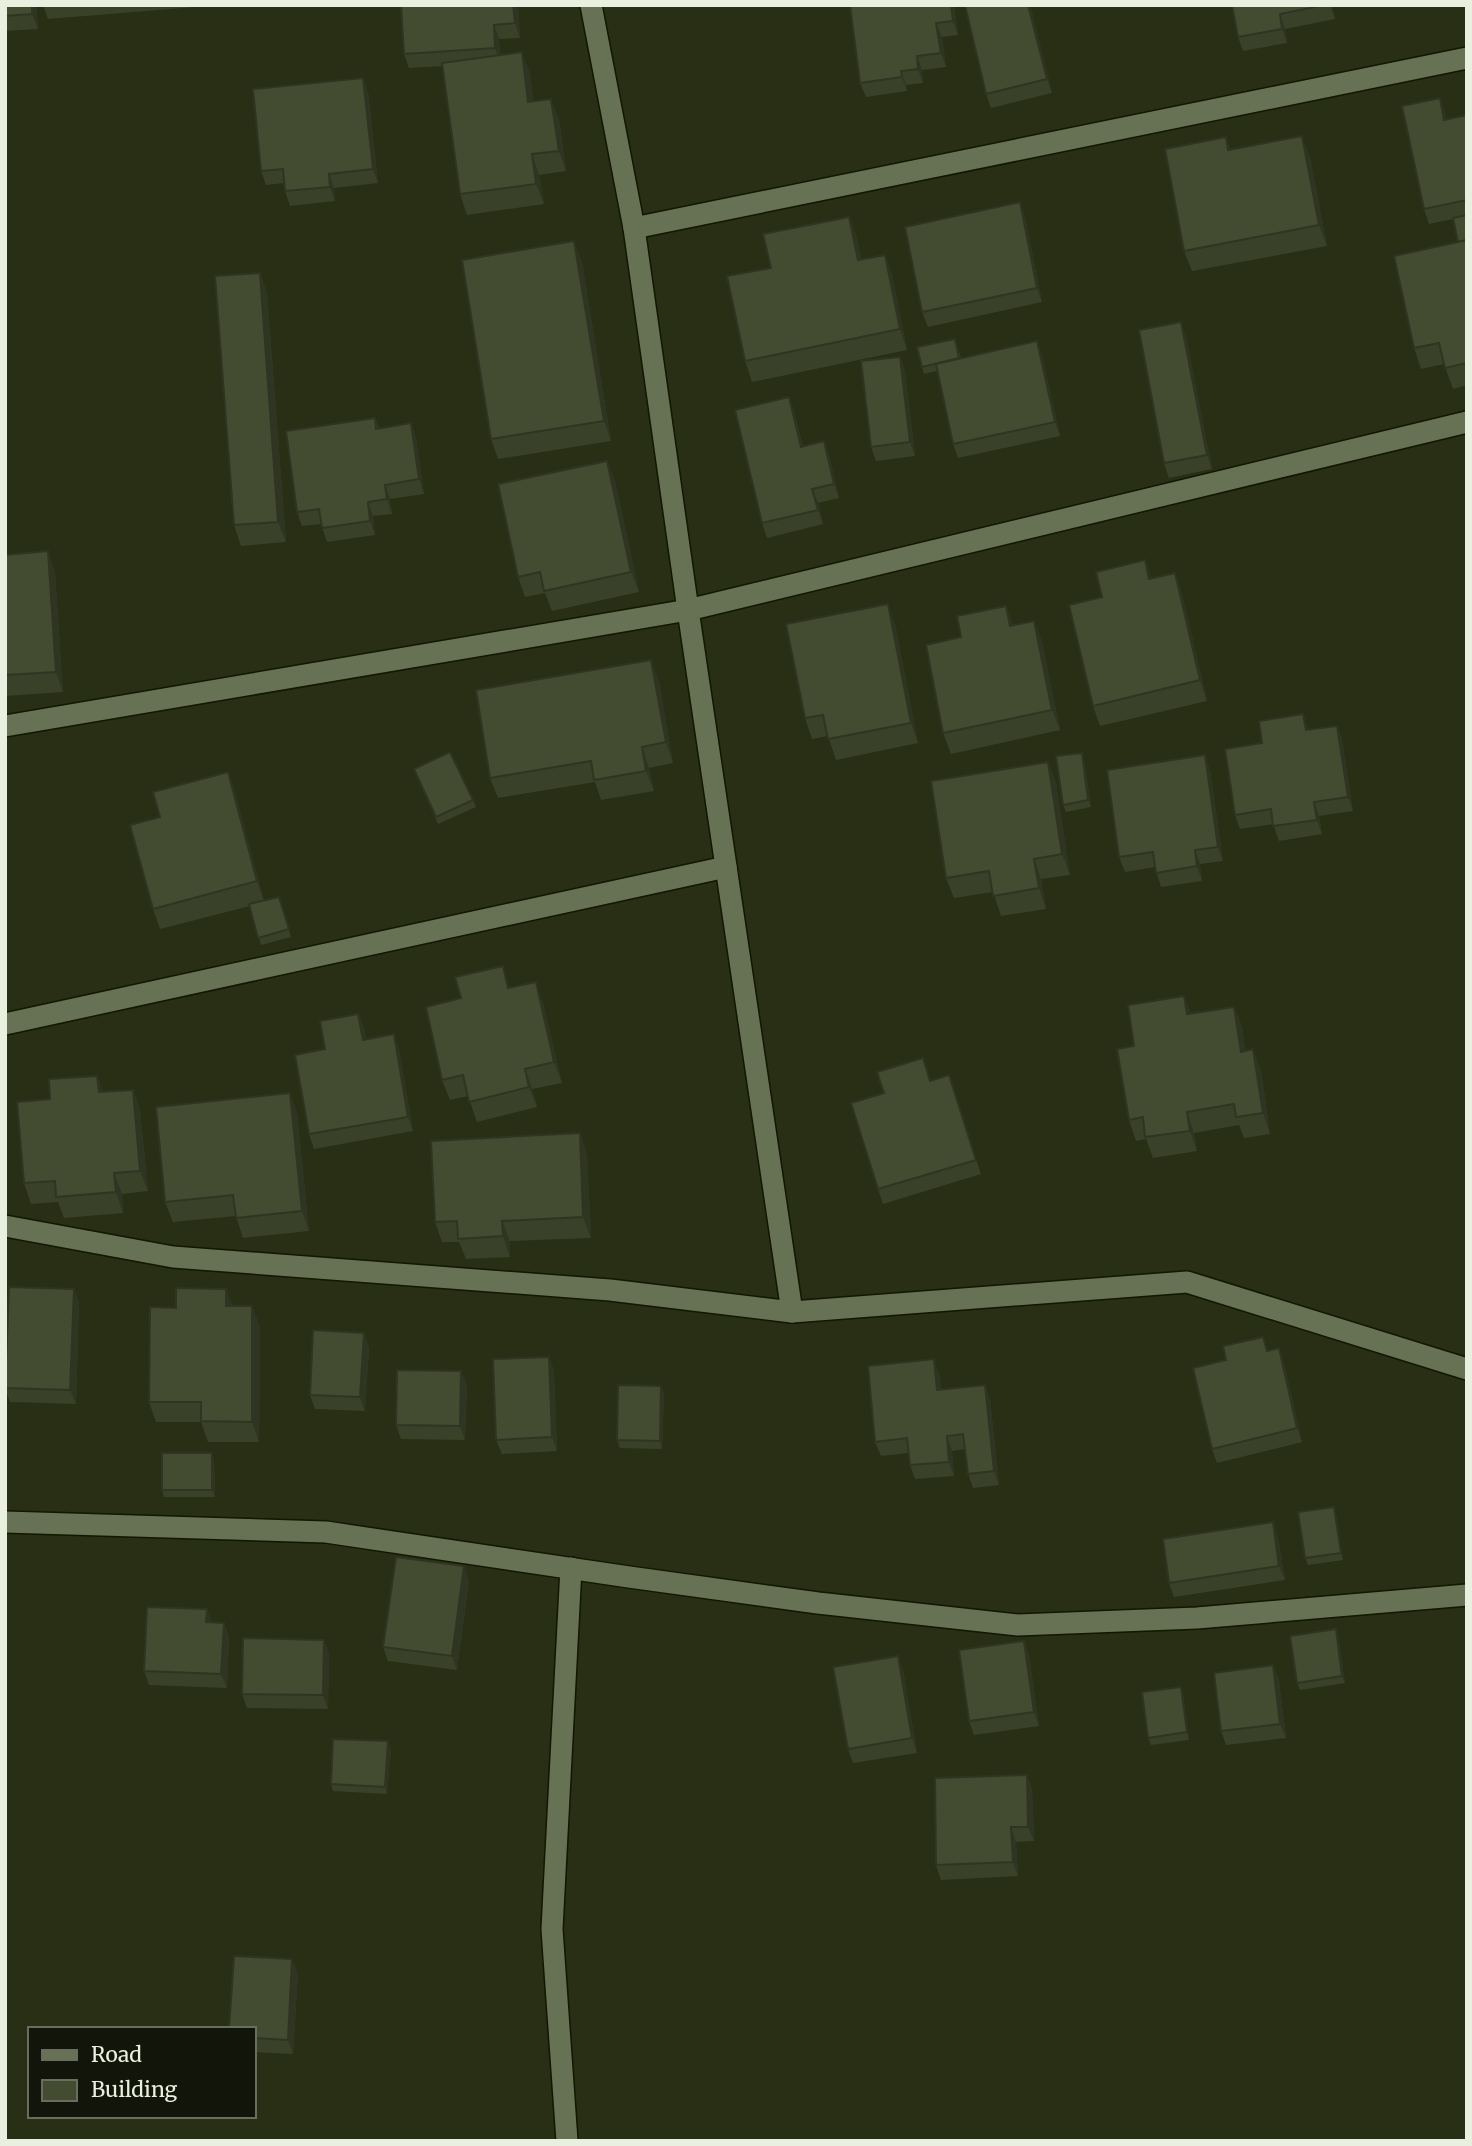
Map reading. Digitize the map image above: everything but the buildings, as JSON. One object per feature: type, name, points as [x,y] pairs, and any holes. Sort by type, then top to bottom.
[{"type":"street","points":[[590,5],[634,228],[792,1312]]},
{"type":"street","points":[[634,228],[1467,58]]},
{"type":"street","points":[[5,726],[688,610],[1467,422]]},
{"type":"street","points":[[5,1024],[726,867]]},
{"type":"street","points":[[5,1226],[173,1257],[610,1290],[792,1312],[1187,1282],[1467,1369]]},
{"type":"street","points":[[5,1522],[326,1532],[818,1603],[1018,1625],[1197,1618],[1467,1595]]},
{"type":"street","points":[[566,2141],[552,1928],[571,1568]]}]
